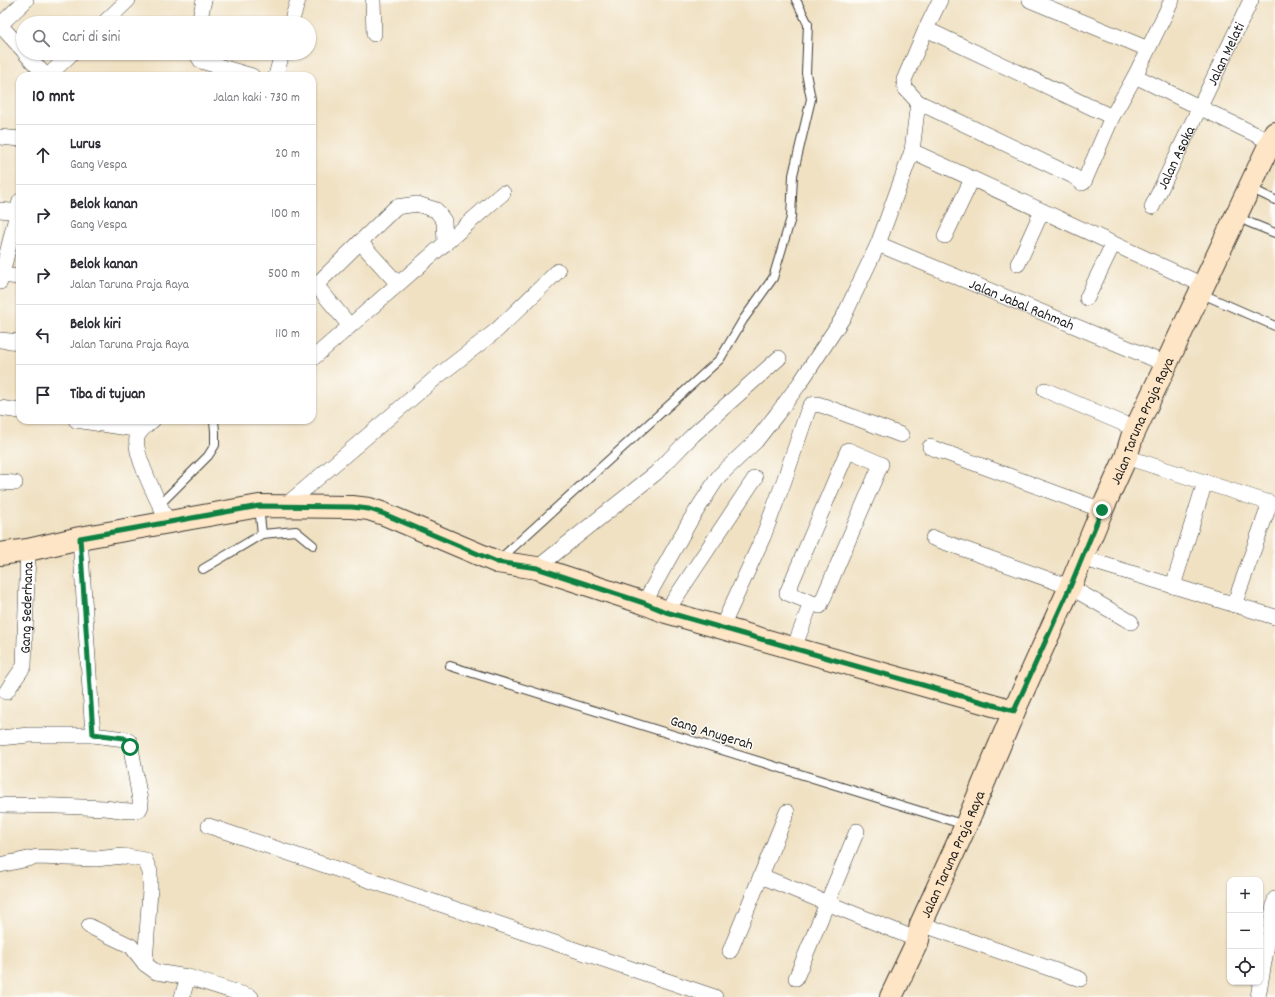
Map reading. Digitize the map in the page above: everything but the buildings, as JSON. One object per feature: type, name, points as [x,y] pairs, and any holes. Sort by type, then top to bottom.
[{"type":"street","points":[[16,42],[0,25],[26,0]]},
{"type":"street","points":[[111,16],[128,0]]},
{"type":"street","points":[[201,16],[204,0]]},
{"type":"street","points":[[293,16],[298,0]]},
{"type":"street","points":[[373,0],[374,34]]},
{"type":"street","points":[[940,0],[904,80],[905,88],[918,102],[1073,176],[1082,183],[1084,182],[1112,117],[1135,76],[1172,0]]},
{"type":"street","points":[[1030,0],[1148,49]]},
{"type":"street","name":"Jalan Melati","points":[[1199,108],[1251,0]]},
{"type":"street","points":[[926,29],[1112,117]]},
{"type":"street","points":[[33,60],[47,72]]},
{"type":"street","points":[[53,72],[65,60]]},
{"type":"street","points":[[200,60],[238,72]]},
{"type":"street","points":[[277,72],[280,60]]},
{"type":"street","points":[[1135,76],[1199,108],[1273,138]]},
{"type":"street","points":[[644,603],[691,519],[719,476],[756,441],[804,377],[844,316],[878,244],[912,151],[918,102]]},
{"type":"street","name":"Jalan Asoka","points":[[1152,207],[1199,108]]},
{"type":"street","points":[[0,137],[16,139]]},
{"type":"street","name":"Jalan Taruna Praja Raya","points":[[891,997],[1014,711],[1070,587],[1126,457],[1132,437],[1273,138]]},
{"type":"street","points":[[912,151],[1113,244],[1201,289]]},
{"type":"street","points":[[945,236],[972,179]]},
{"type":"street","points":[[316,354],[503,193]]},
{"type":"street","points":[[350,326],[316,285],[396,206],[417,204],[436,210],[444,221],[445,244]]},
{"type":"street","points":[[0,210],[16,209]]},
{"type":"street","points":[[1018,264],[1042,211]]},
{"type":"street","points":[[16,220],[1,277],[16,277]]},
{"type":"street","points":[[360,242],[398,284]]},
{"type":"street","name":"Jalan Jabal Rahmah","points":[[878,244],[1166,364]]},
{"type":"street","points":[[1087,298],[1113,244]]},
{"type":"street","points":[[286,505],[438,376],[496,330],[558,271]]},
{"type":"street","points":[[0,340],[16,342]]},
{"type":"street","points":[[537,568],[656,473],[693,435],[779,358]]},
{"type":"street","points":[[1045,390],[1136,429]]},
{"type":"street","points":[[722,628],[763,537],[811,405],[817,404],[824,406],[901,435]]},
{"type":"street","points":[[0,408],[16,410]]},
{"type":"street","points":[[102,424],[141,430]]},
{"type":"street","points":[[148,424],[141,430],[137,439],[136,449],[164,513]]},
{"type":"street","points":[[930,447],[1102,510]]},
{"type":"street","points":[[848,450],[881,464],[820,606],[811,603],[787,593],[848,450]]},
{"type":"street","points":[[1126,457],[1271,503],[1234,604]]},
{"type":"street","points":[[666,612],[755,478]]},
{"type":"street","points":[[1173,586],[1205,482]]},
{"type":"street","points":[[0,554],[28,550],[80,538],[164,513],[286,505],[369,509],[497,562],[537,568],[644,603],[666,612],[1014,711]]},
{"type":"street","points":[[80,538],[93,734]]},
{"type":"street","points":[[934,538],[1070,587],[1131,622]]},
{"type":"street","name":"Gang Sederhana","points":[[6,692],[24,666],[28,550]]},
{"type":"street","points":[[1082,558],[1275,617]]},
{"type":"street","points":[[794,648],[811,603]]},
{"type":"street","points":[[0,738],[29,734],[93,734],[124,738],[130,742],[141,806],[139,810],[127,811],[107,808],[0,805]]},
{"type":"street","points":[[730,951],[787,812]]},
{"type":"street","points":[[209,826],[714,997]]},
{"type":"street","points":[[796,978],[857,831]]},
{"type":"street","points":[[0,865],[37,857],[96,859],[123,856],[145,860],[150,872],[150,890],[145,964]]},
{"type":"street","points":[[761,876],[827,903],[1080,979]]},
{"type":"street","points":[[1258,997],[1275,899]]},
{"type":"street","points":[[90,926],[131,946],[145,964],[156,972],[188,977],[251,997]]},
{"type":"street","points":[[182,997],[188,977]]},
{"type":"lane","points":[[497,562],[720,359],[743,320],[773,278],[791,218],[793,175],[811,100],[806,73],[808,24],[796,0]]},
{"type":"lane","points":[[1249,187],[1275,200]]},
{"type":"lane","points":[[1236,215],[1248,222],[1275,233]]},
{"type":"lane","points":[[1201,289],[1275,326]]},
{"type":"lane","points":[[164,513],[215,445],[214,424]]},
{"type":"lane","points":[[259,506],[262,534]]},
{"type":"lane","points":[[203,569],[262,534],[296,531],[313,545]]},
{"type":"lane","name":"Gang Anugerah","points":[[450,666],[966,825]]},
{"type":"route","points":[[130,747],[130,742],[124,738],[93,734],[80,538],[259,506],[286,505],[369,509],[497,562],[537,568],[644,603],[666,612],[1014,711],[1070,587],[1102,510]]}]
